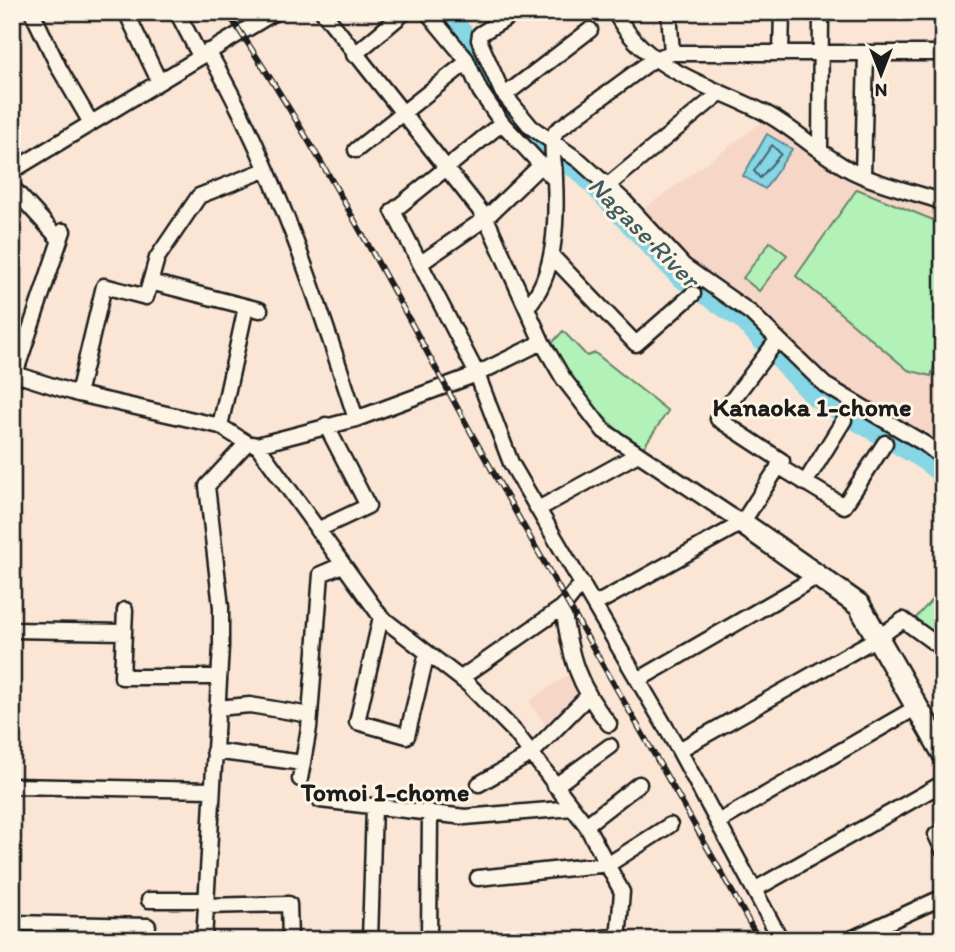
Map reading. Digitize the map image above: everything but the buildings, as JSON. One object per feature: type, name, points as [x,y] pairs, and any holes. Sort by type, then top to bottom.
[{"type":"street","points":[[32,12],[58,68],[91,122]]},
{"type":"street","points":[[126,12],[159,81]]},
{"type":"street","points":[[177,12],[251,132],[319,303],[356,419]]},
{"type":"street","points":[[12,171],[275,12]]},
{"type":"street","points":[[323,12],[354,55],[486,218],[542,342],[563,378],[604,431],[859,604],[943,753]]},
{"type":"street","points":[[354,55],[405,12]]},
{"type":"street","points":[[427,12],[467,62],[480,91],[502,123],[555,180]]},
{"type":"street","points":[[517,12],[480,34],[479,40],[505,95],[531,127],[580,161],[684,267],[751,313],[773,345],[825,385],[925,444],[943,458]]},
{"type":"street","points":[[615,12],[625,31],[654,59],[768,115],[863,175],[943,202]]},
{"type":"street","points":[[669,12],[672,53]]},
{"type":"street","points":[[781,53],[782,12]]},
{"type":"street","points":[[820,150],[821,12]]},
{"type":"street","points":[[505,95],[590,30]]},
{"type":"street","points":[[527,307],[540,292],[550,268],[555,180],[551,141],[556,131],[654,59],[672,53],[943,53],[943,50]]},
{"type":"street","points":[[863,175],[866,53]]},
{"type":"street","points":[[356,150],[467,62]]},
{"type":"street","points":[[607,186],[720,93]]},
{"type":"street","points":[[502,123],[393,211],[477,374],[511,463],[540,508],[679,750],[781,940]]},
{"type":"street","points":[[421,263],[486,218],[542,164]]},
{"type":"street","points":[[78,394],[104,286],[146,297],[157,258],[199,196],[265,170]]},
{"type":"street","points":[[12,187],[62,235],[14,373],[78,394],[220,426],[252,444],[381,617],[461,678],[515,732],[586,825],[622,892],[618,938],[589,940]]},
{"type":"street","points":[[551,255],[636,344],[693,294]]},
{"type":"street","points":[[150,282],[253,309],[220,426]]},
{"type":"street","points":[[204,940],[221,607],[207,486],[252,444],[356,419],[477,374],[542,342]]},
{"type":"street","points":[[594,604],[741,523],[782,461],[718,419],[773,345]]},
{"type":"street","points":[[805,483],[844,420]]},
{"type":"street","points":[[317,530],[368,506],[326,425]]},
{"type":"street","points":[[778,466],[844,506],[885,443]]},
{"type":"street","points":[[540,508],[638,454]]},
{"type":"street","points":[[300,779],[310,715],[321,574],[342,565]]},
{"type":"street","points":[[639,680],[818,576]]},
{"type":"street","points":[[461,678],[563,607],[582,583]]},
{"type":"street","points":[[563,607],[568,645],[587,697],[609,724]]},
{"type":"street","points":[[125,610],[122,677],[219,677]]},
{"type":"street","points":[[381,617],[357,722],[407,736],[427,653]]},
{"type":"street","points":[[679,750],[879,637],[903,620],[943,649]]},
{"type":"street","points":[[12,630],[124,632]]},
{"type":"street","points":[[479,784],[531,754],[587,697]]},
{"type":"street","points":[[216,708],[250,705],[310,715]]},
{"type":"street","points":[[718,822],[917,707]]},
{"type":"street","points":[[555,786],[610,746]]},
{"type":"street","points":[[214,751],[303,763]]},
{"type":"street","points":[[754,890],[943,783]]},
{"type":"street","points":[[586,825],[639,784]]},
{"type":"street","points":[[12,786],[211,790]]},
{"type":"street","points":[[320,800],[466,817],[573,808]]},
{"type":"street","points":[[370,940],[374,806]]},
{"type":"street","points":[[429,940],[430,812]]},
{"type":"street","points":[[478,878],[609,864],[670,825]]},
{"type":"street","points":[[943,831],[936,835],[943,849]]},
{"type":"street","points":[[849,940],[943,897]]},
{"type":"street","points":[[149,900],[289,904],[290,940]]},
{"type":"street","points":[[12,923],[148,926]]},
{"type":"street","points":[[90,924],[90,940]]},
{"type":"shaded area","points":[[764,121],[762,125],[765,122],[943,208],[943,415],[932,444],[842,393],[703,275],[641,211]]},
{"type":"shaded area","points":[[572,672],[581,698],[548,729],[529,701]]},
{"type":"green space","points":[[857,189],[943,224],[943,338],[931,376],[908,370],[796,276]]},
{"type":"green space","points":[[770,242],[787,255],[759,291],[743,278]]},
{"type":"green space","points":[[563,331],[587,356],[595,353],[668,411],[641,451],[602,415],[570,374],[552,343]]},
{"type":"green space","points":[[943,587],[943,645],[913,621]]},
{"type":"water","points":[[767,134],[792,149],[765,189],[743,176]]},
{"type":"waterway","name":"Nagase River","points":[[442,12],[462,34],[499,105],[513,124],[534,143],[581,170],[681,276],[744,319],[815,395],[921,456],[943,473]]},
{"type":"railway","points":[[227,12],[296,120],[360,230],[517,515],[759,940]]},
{"type":"district","name":"Kanaoka 1-chome","points":[[812,407]]},
{"type":"district","name":"Tomoi 1-chome","points":[[385,792]]}]
